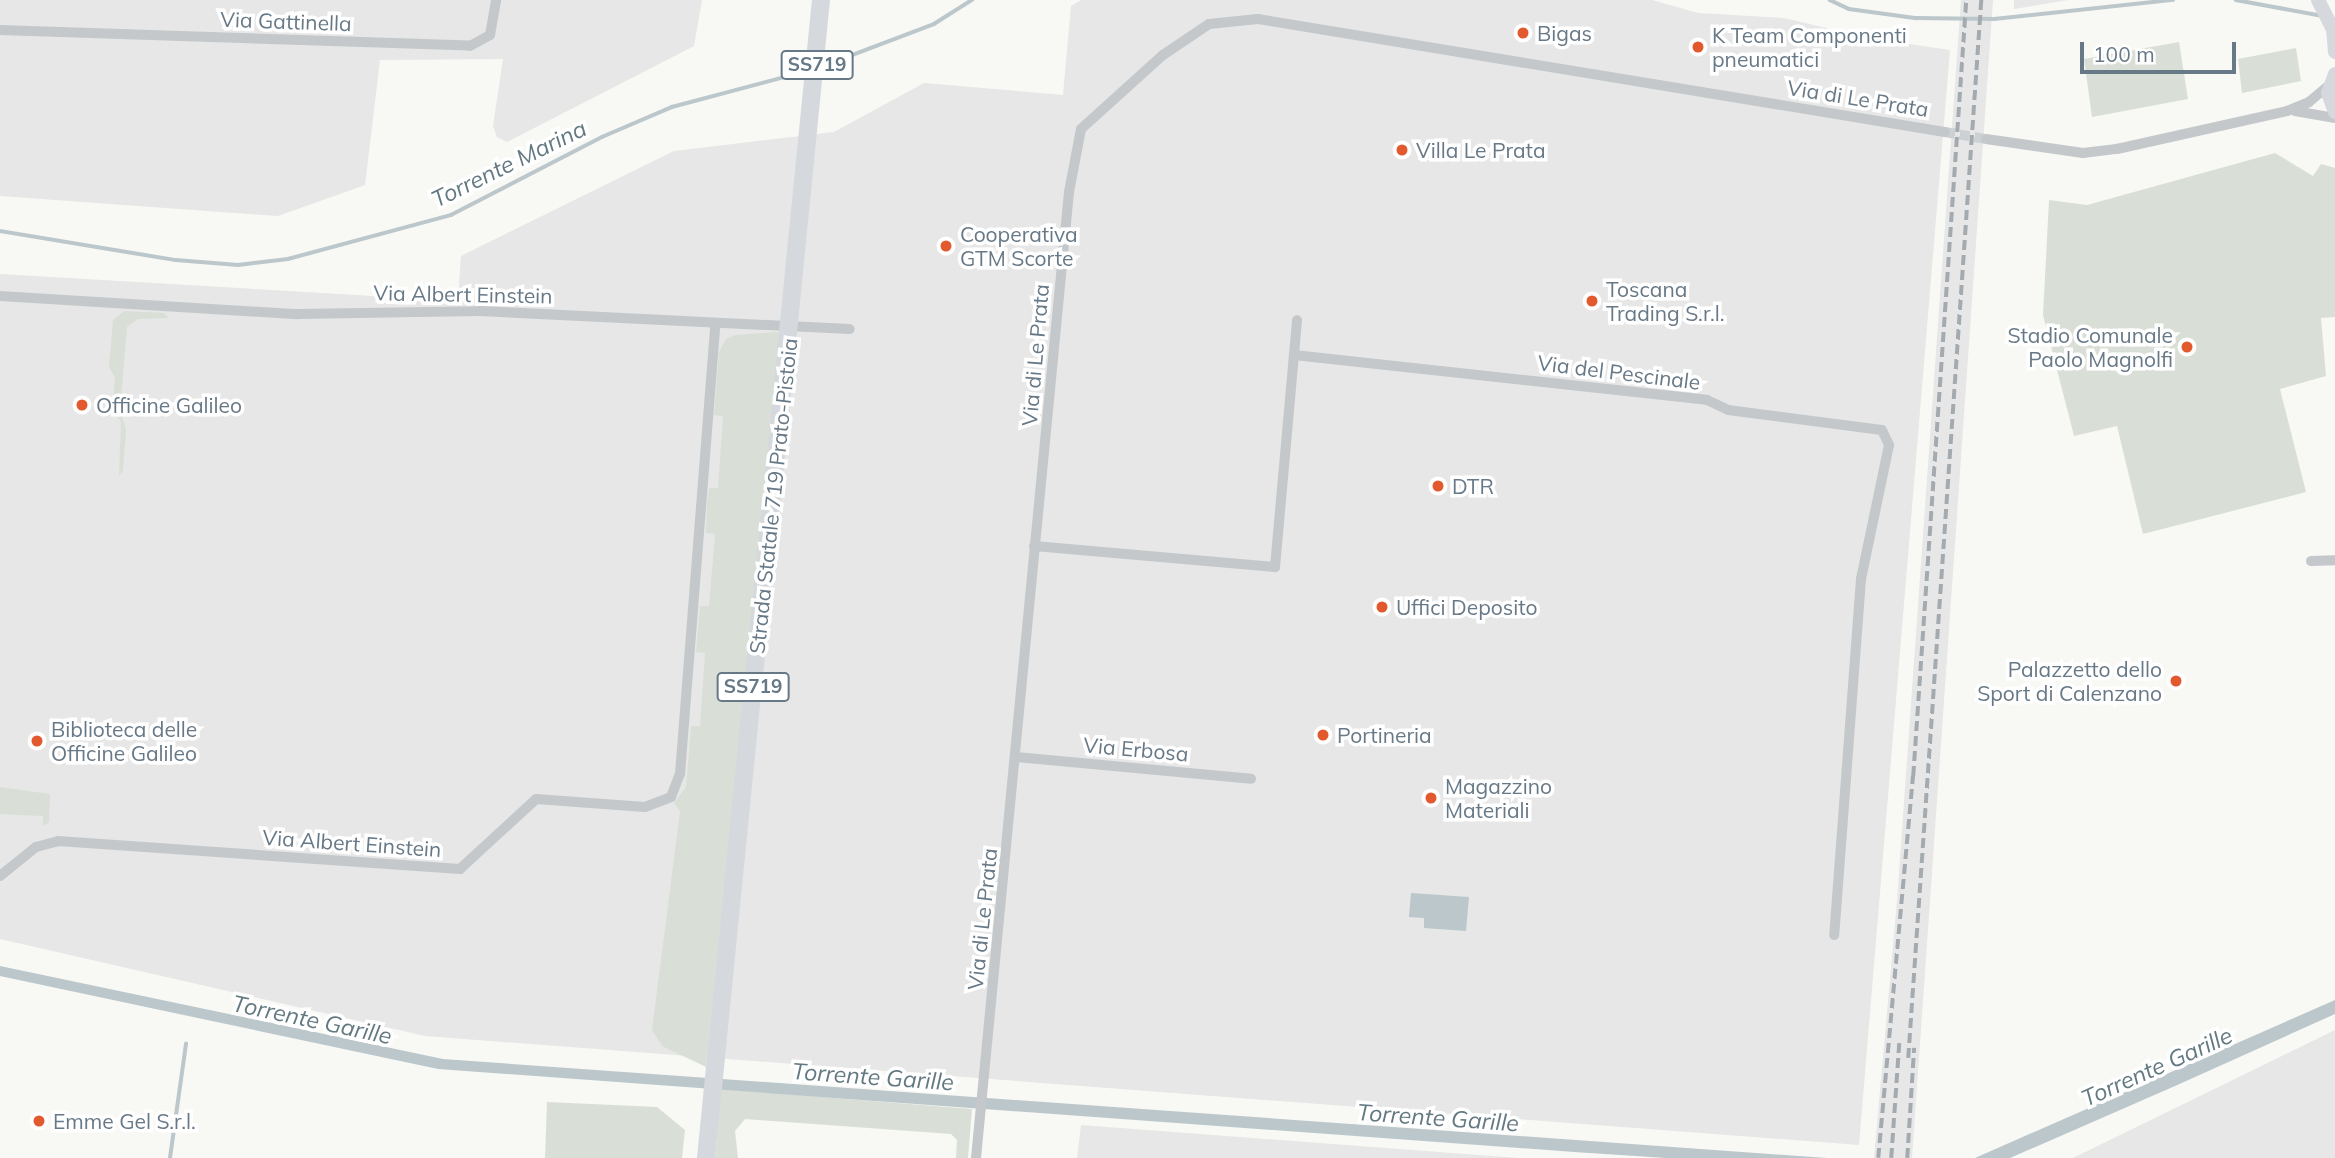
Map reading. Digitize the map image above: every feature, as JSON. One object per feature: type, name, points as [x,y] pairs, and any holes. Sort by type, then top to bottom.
[{"type":"highway","name":"Strada Statale 719 Prato-Pistoia","points":[[706,1152],[812,120],[821,2]]},
{"type":"main road","points":[[2318,0],[2334,31],[2335,52]]},
{"type":"main road","points":[[2332,79],[2335,112]]},
{"type":"street","name":"Via Gattinella","points":[[0,30],[470,46],[490,35],[496,0]]},
{"type":"street","name":"Via di Le Prata","points":[[976,1158],[1071,178],[1081,129],[1163,55],[1209,24],[1258,19],[1945,132]]},
{"type":"street","points":[[1986,139],[2083,153],[2287,111],[2309,102],[2332,79]]},
{"type":"street","points":[[2287,111],[2335,118]]},
{"type":"street","name":"Via Albert Einstein","points":[[0,296],[297,314],[480,311],[715,326],[850,329]]},
{"type":"street","points":[[1034,546],[1275,567],[1297,320]]},
{"type":"street","name":"Via Albert Einstein","points":[[0,876],[36,847],[58,841],[460,869],[536,799],[645,807],[671,797],[680,774],[715,326]]},
{"type":"street","name":"Via del Pescinale","points":[[1294,355],[1707,400],[1728,410],[1882,430],[1889,444],[1861,579],[1835,935]]},
{"type":"street","points":[[2311,561],[2335,560]]},
{"type":"street","name":"Via Erbosa","points":[[1016,758],[1251,779]]},
{"type":"shaded area","points":[[0,0],[702,0],[694,46],[507,142],[497,137],[493,126],[503,59],[380,60],[365,185],[278,216],[0,196]]},
{"type":"shaded area","points":[[1081,0],[1652,0],[1698,13],[1784,18],[1868,38],[1950,50],[1859,1145],[425,1036],[0,939],[0,274],[458,301],[461,256],[674,151],[834,132],[924,83],[1063,95],[1071,6]]},
{"type":"shaded area","points":[[1961,0],[1993,0],[1912,1158],[1874,1158],[1897,901]]},
{"type":"shaded area","points":[[2014,0],[2068,0],[2014,9]]},
{"type":"shaded area","points":[[2179,42],[2188,99],[2092,117],[2084,59]]},
{"type":"shaded area","points":[[2296,48],[2301,81],[2242,93],[2238,59]]},
{"type":"shaded area","name":"Stadio Comunale Paolo Magnolfi","points":[[2275,153],[2313,176],[2321,164],[2335,168],[2335,317],[2321,318],[2326,376],[2280,389],[2306,492],[2143,534],[2117,426],[2074,436],[2043,315],[2049,200],[2087,205]]},
{"type":"shaded area","points":[[124,311],[164,313],[169,318],[138,319],[127,327],[120,410],[126,430],[123,471],[119,475],[121,422],[112,410],[115,378],[109,367],[113,320]]},
{"type":"shaded area","points":[[780,334],[706,1067],[662,1046],[652,1030],[680,811],[674,803],[686,787],[691,726],[700,726],[705,653],[696,652],[700,606],[709,606],[715,534],[706,533],[709,488],[718,488],[723,416],[714,415],[719,352],[726,339],[736,335]]},
{"type":"shaded area","points":[[0,787],[50,794],[49,822],[43,826],[43,816],[0,814]]},
{"type":"shaded area","points":[[1411,893],[1469,897],[1466,931],[1424,928],[1424,918],[1409,917]]},
{"type":"shaded area","points":[[0,966],[443,1059],[1827,1158],[1666,1158],[438,1069],[0,976]]},
{"type":"shaded area","points":[[2335,1000],[2335,1014],[2175,1086],[2010,1158],[1975,1158]]},
{"type":"shaded area","points":[[2335,1030],[2335,1158],[2073,1158]]},
{"type":"shaded area","points":[[721,1089],[972,1109],[968,1158],[956,1158],[957,1140],[951,1134],[745,1119],[735,1131],[738,1158],[715,1158]]},
{"type":"shaded area","points":[[547,1102],[657,1107],[685,1130],[682,1158],[545,1158]]},
{"type":"shaded area","points":[[1081,1125],[1518,1158],[1077,1158]]},
{"type":"waterway","name":"Torrente Marina","points":[[821,67],[934,24],[972,0]]},
{"type":"waterway","name":"Torrente Marina","points":[[1830,0],[1849,9],[1916,18],[1994,19],[2173,0]]},
{"type":"waterway","name":"Torrente Marina","points":[[2236,0],[2323,16]]},
{"type":"waterway","name":"Torrente Marina","points":[[0,231],[176,260],[238,265],[288,259],[451,215],[602,137],[672,107],[807,71]]},
{"type":"waterway","points":[[170,1158],[186,1044]]},
{"type":"tunnel","points":[[1945,132],[1986,139]]},
{"type":"railway","points":[[1878,1158],[1913,776],[1966,0]]},
{"type":"railway","points":[[1908,1058],[1981,0]]},
{"type":"railway","points":[[1891,1158],[1899,1043]]},
{"type":"railway","points":[[1907,1158],[1914,1048]]},
{"type":"place","name":"Bigas","points":[[1523,33]]},
{"type":"place","name":"K Team Componenti pneumatici","points":[[1698,47]]},
{"type":"place","name":"Villa Le Prata","points":[[1402,150]]},
{"type":"place","name":"Cooperativa GTM Scorte","points":[[946,246]]},
{"type":"place","name":"Toscana Trading S.r.l.","points":[[1592,301]]},
{"type":"place","name":"Stadio Comunale Paolo Magnolfi","points":[[2187,347]]},
{"type":"place","name":"Officine Galileo","points":[[82,405]]},
{"type":"place","name":"DTR","points":[[1438,486]]},
{"type":"place","name":"Uffici Deposito","points":[[1382,607]]},
{"type":"place","name":"Palazzetto dello Sport di Calenzano","points":[[2176,681]]},
{"type":"place","name":"Portineria","points":[[1323,735]]},
{"type":"place","name":"Biblioteca delle Officine Galileo","points":[[37,741]]},
{"type":"place","name":"Magazzino Materiali","points":[[1431,798]]},
{"type":"place","name":"Emme Gel S.r.l.","points":[[39,1121]]},
{"type":"water label","name":"Torrente Garille","points":[[312,1020]]},
{"type":"water label","name":"Torrente Garille","points":[[2157,1067]]},
{"type":"water label","name":"Torrente Garille","points":[[873,1077]]},
{"type":"water label","name":"Torrente Garille","points":[[1438,1118]]}]
